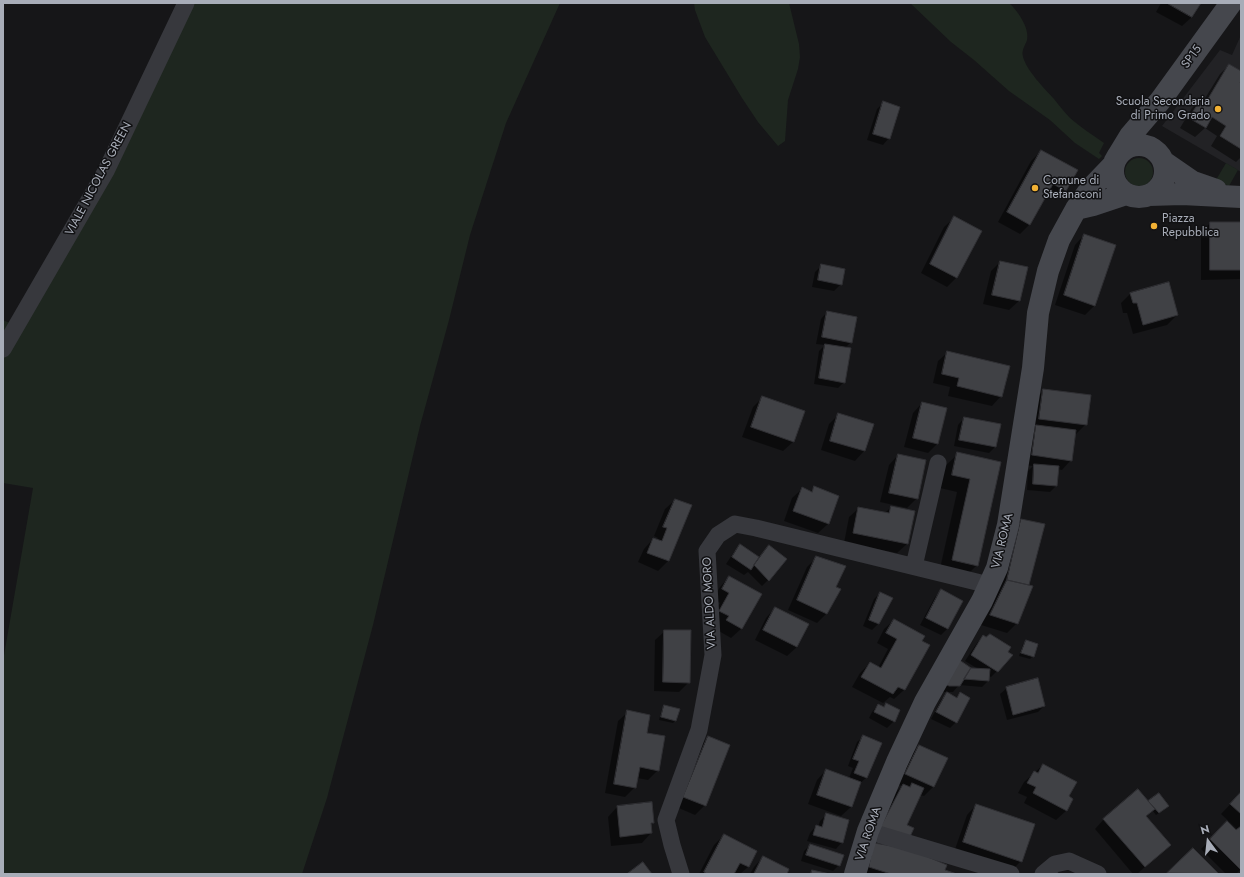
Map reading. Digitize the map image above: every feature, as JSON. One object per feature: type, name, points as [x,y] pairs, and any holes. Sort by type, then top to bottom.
[{"type":"street","name":"VIALE NICOLAS GREEN","points":[[3,349],[106,171],[186,3]]},
{"type":"street","name":"SP15","points":[[1115,161],[1130,136],[1152,111],[1231,3]]},
{"type":"street","points":[[1149,195],[1162,185],[1166,170],[1155,139],[1152,111]]},
{"type":"street","points":[[1134,145],[1146,146],[1151,148],[1193,182],[1238,197],[1182,194],[1149,195],[1138,197],[1126,194],[1121,190],[1114,178],[1113,171],[1115,161],[1124,150],[1134,145]]},
{"type":"street","name":"VIA ROMA","points":[[860,873],[868,831],[897,762],[926,702],[960,642],[997,568],[1008,525],[1033,368],[1040,306],[1048,271],[1059,240],[1076,209],[1091,188],[1115,161]]},
{"type":"street","points":[[1076,209],[1126,194]]},
{"type":"street","points":[[914,566],[938,463]]},
{"type":"street","name":"VIA ALDO MORO","points":[[681,874],[666,820],[699,730],[713,655],[707,551],[718,535],[735,524],[989,585]]},
{"type":"street","points":[[868,831],[1011,874]]},
{"type":"street","points":[[1043,874],[1055,864],[1069,862],[1098,874]]},
{"type":"shaded area","points":[[186,3],[560,3],[506,123],[470,235],[449,320],[420,426],[373,625],[327,798],[302,874],[3,874],[3,661],[33,488],[3,483],[3,320],[16,326]]},
{"type":"shaded area","points":[[694,3],[789,3],[799,44],[800,57],[798,69],[788,100],[785,141],[778,146],[758,122],[705,37],[695,10]]},
{"type":"shaded area","points":[[910,3],[1009,3],[1016,10],[1027,30],[1027,40],[1023,50],[1023,57],[1028,68],[1070,118],[1104,143],[1099,153],[1102,156],[1099,159],[1075,143],[1050,120],[1009,91],[951,42]]},
{"type":"shaded area","points":[[1241,35],[1241,172],[1162,126],[1220,50],[1232,55]]},
{"type":"shaded area","points":[[1139,158],[1149,162],[1153,172],[1149,182],[1139,186],[1129,182],[1125,172],[1129,162]]},
{"type":"shaded area","points":[[1226,163],[1238,170],[1229,186],[1216,180]]},
{"type":"building","points":[[1167,3],[1201,3],[1192,17]]},
{"type":"building","name":"Scuola Secondaria di Primo Grado","points":[[1229,64],[1241,71],[1241,149],[1220,136],[1226,126],[1212,117],[1206,128],[1189,118],[1202,97],[1207,100]]},
{"type":"building","points":[[883,101],[900,107],[890,139],[873,134]]},
{"type":"building","name":"Comune di Stefanaconi","points":[[1041,150],[1078,170],[1066,191],[1053,184],[1030,225],[1007,212]]},
{"type":"building","points":[[954,216],[982,231],[957,278],[930,264]]},
{"type":"building","points":[[1210,222],[1241,222],[1241,270],[1210,270]]},
{"type":"building","points":[[1084,234],[1116,245],[1095,306],[1064,295]]},
{"type":"building","points":[[1000,261],[1028,267],[1020,301],[992,295]]},
{"type":"building","points":[[821,264],[845,269],[842,285],[818,280]]},
{"type":"building","points":[[1169,282],[1178,315],[1143,325],[1137,303],[1133,303],[1130,293]]},
{"type":"building","points":[[827,311],[857,317],[852,343],[822,337]]},
{"type":"building","points":[[825,344],[851,348],[845,383],[819,378]]},
{"type":"building","points":[[947,351],[1010,366],[1002,397],[957,386],[959,378],[942,374]]},
{"type":"building","points":[[1043,389],[1091,395],[1087,425],[1039,419]]},
{"type":"building","points":[[762,396],[805,411],[794,442],[751,427]]},
{"type":"building","points":[[922,402],[947,408],[938,444],[913,438]]},
{"type":"building","points":[[838,413],[874,424],[865,451],[830,441]]},
{"type":"building","points":[[964,417],[1001,424],[996,447],[959,440]]},
{"type":"building","points":[[1036,425],[1076,430],[1072,461],[1032,455]]},
{"type":"building","points":[[957,452],[1001,462],[978,566],[952,560],[970,479],[952,475]]},
{"type":"building","points":[[898,454],[926,460],[918,499],[889,493]]},
{"type":"building","points":[[1034,464],[1059,466],[1057,486],[1033,484]]},
{"type":"building","points":[[814,486],[839,496],[829,524],[793,511],[802,487],[812,492]]},
{"type":"building","points":[[675,499],[692,505],[669,561],[647,553],[653,538],[662,541],[667,528],[663,527]]},
{"type":"building","points":[[891,506],[915,511],[908,544],[853,533],[858,507],[889,513]]},
{"type":"building","points":[[1021,519],[1045,524],[1029,585],[1007,580]]},
{"type":"building","points":[[740,544],[759,557],[751,570],[732,557]]},
{"type":"building","points":[[769,545],[787,559],[769,581],[754,565]]},
{"type":"building","points":[[816,556],[846,566],[836,587],[841,589],[827,614],[797,600]]},
{"type":"building","points":[[729,576],[762,594],[742,629],[726,620],[729,616],[719,611],[729,593],[722,589]]},
{"type":"building","points":[[1007,580],[1033,586],[1018,624],[990,615]]},
{"type":"building","points":[[941,589],[963,601],[948,629],[926,618]]},
{"type":"building","points":[[880,592],[893,598],[879,624],[869,620]]},
{"type":"building","points":[[775,607],[809,624],[797,647],[763,630]]},
{"type":"building","points":[[894,619],[925,636],[922,641],[930,645],[905,690],[898,687],[893,694],[861,677],[870,662],[881,668],[897,639],[886,633]]},
{"type":"building","points":[[664,630],[691,630],[690,683],[663,682]]},
{"type":"building","points":[[990,634],[1011,647],[1008,652],[1013,655],[998,672],[971,655],[983,635],[986,637]]},
{"type":"building","points":[[1026,640],[1038,644],[1034,657],[1021,653]]},
{"type":"building","points":[[958,659],[971,668],[960,686],[949,686],[943,683]]},
{"type":"building","points":[[971,668],[990,669],[989,681],[964,679]]},
{"type":"building","points":[[1038,678],[1045,706],[1013,715],[1006,687]]},
{"type":"building","points":[[947,692],[957,698],[960,692],[970,698],[957,723],[936,712]]},
{"type":"building","points":[[886,703],[900,710],[895,722],[874,712],[878,704],[884,707]]},
{"type":"building","points":[[664,705],[680,709],[676,721],[661,717]]},
{"type":"building","points":[[627,710],[650,715],[647,733],[665,736],[659,771],[640,767],[636,788],[614,784]]},
{"type":"building","points":[[863,735],[882,743],[867,778],[854,773],[859,761],[853,759]]},
{"type":"building","points":[[708,736],[730,745],[706,806],[683,797]]},
{"type":"building","points":[[919,745],[948,758],[934,787],[905,774]]},
{"type":"building","points":[[1043,764],[1077,782],[1069,796],[1073,799],[1067,811],[1033,793],[1036,787],[1027,783],[1034,771],[1038,773]]},
{"type":"building","points":[[826,769],[861,782],[852,807],[817,795]]},
{"type":"building","points":[[912,783],[924,788],[907,825],[914,828],[909,839],[880,828],[903,784],[910,787]]},
{"type":"building","points":[[1138,789],[1155,809],[1146,816],[1171,845],[1145,867],[1103,819]]},
{"type":"building","points":[[1241,792],[1241,814],[1230,804]]},
{"type":"building","points":[[1159,793],[1169,806],[1159,813],[1148,801]]},
{"type":"building","points":[[652,802],[654,823],[651,823],[652,833],[620,837],[617,806]]},
{"type":"building","points":[[976,804],[1035,824],[1022,862],[963,842]]},
{"type":"building","points":[[826,813],[849,820],[843,843],[813,835],[816,825],[822,827]]},
{"type":"building","points":[[1227,821],[1236,830],[1241,826],[1241,870],[1210,839]]},
{"type":"building","points":[[724,834],[757,851],[749,867],[740,863],[734,874],[707,874],[704,872]]},
{"type":"building","points":[[874,843],[909,849],[947,865],[945,870],[957,874],[891,874],[869,867]]},
{"type":"building","points":[[810,844],[844,855],[840,866],[806,855]]},
{"type":"building","points":[[1193,848],[1219,874],[1167,873]]},
{"type":"building","points":[[763,856],[789,869],[787,874],[754,874]]},
{"type":"building","points":[[643,862],[652,874],[627,874]]},
{"type":"building","points":[[812,870],[830,874],[811,874]]},
{"type":"place","name":"Scuola Secondaria di Primo Grado","points":[[1218,109]]},
{"type":"place","name":"Comune di Stefanaconi","points":[[1035,188]]},
{"type":"place","name":"Piazza Repubblica","points":[[1154,226]]}]
